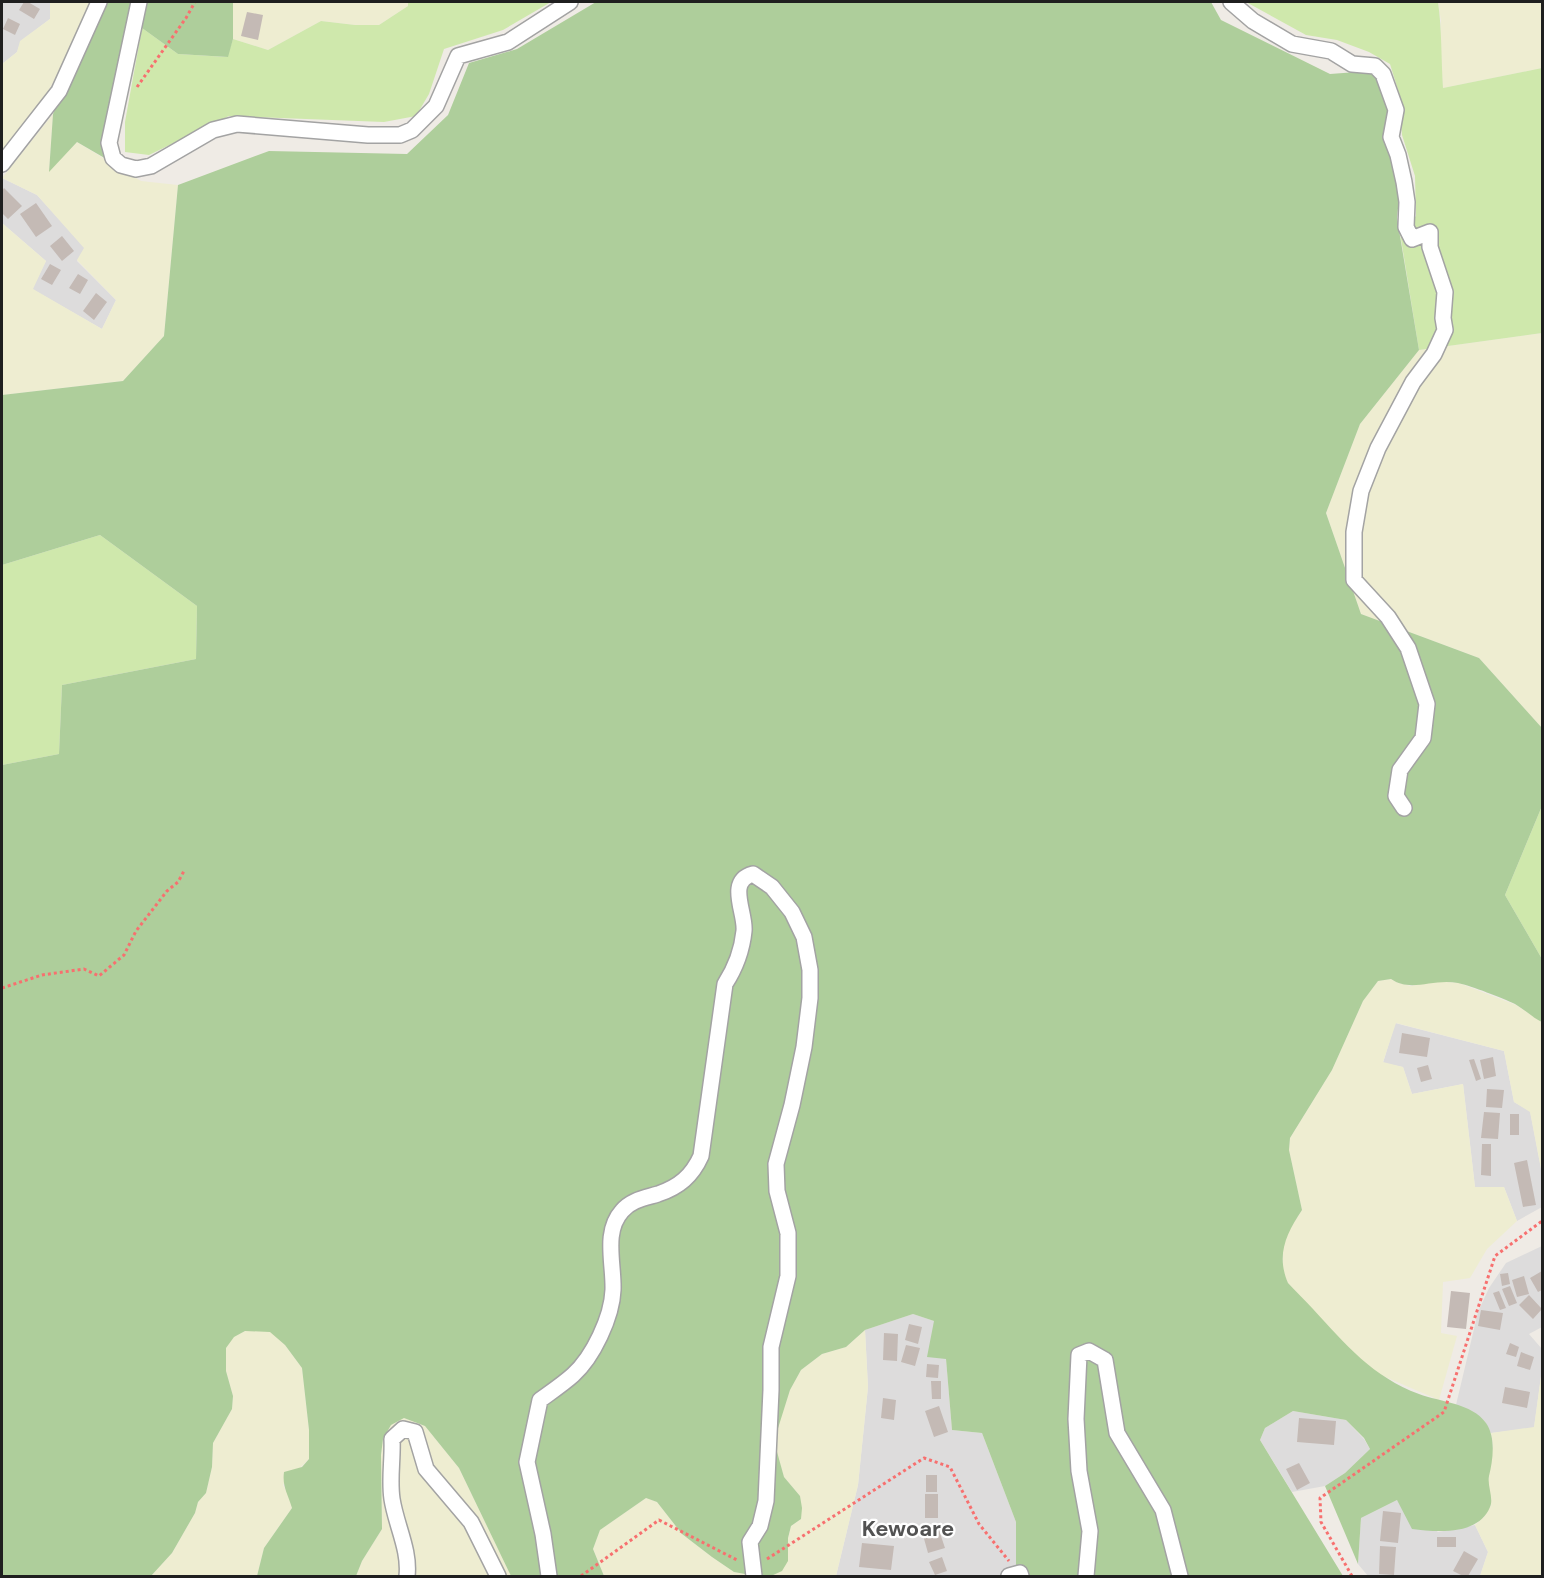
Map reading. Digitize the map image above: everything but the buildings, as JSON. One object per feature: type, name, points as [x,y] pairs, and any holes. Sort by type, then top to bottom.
[{"type":"street","points":[[2,164],[59,91],[99,2]]},
{"type":"street","points":[[139,2],[109,143],[113,159],[121,165],[136,169],[151,166],[213,130],[237,124],[368,135],[400,135],[412,130],[436,106],[458,56],[508,42],[570,2]]},
{"type":"street","points":[[1231,2],[1253,21],[1292,44],[1331,51],[1352,64],[1374,66],[1383,74],[1396,110],[1391,136],[1404,182],[1407,202],[1406,227],[1412,239],[1430,232],[1430,247],[1445,292],[1443,318],[1445,330],[1434,354],[1413,382],[1378,448],[1361,490],[1354,532],[1354,580],[1388,617],[1408,648],[1427,704],[1423,738],[1400,770],[1396,796],[1404,808]]},
{"type":"street","points":[[549,1576],[543,1534],[527,1462],[540,1400],[574,1374],[598,1341],[609,1316],[613,1292],[610,1243],[612,1226],[622,1210],[637,1199],[659,1194],[679,1185],[694,1171],[700,1156],[725,984],[735,969],[745,927],[739,901],[740,883],[753,874],[772,886],[792,912],[804,937],[809,961],[810,998],[804,1047],[792,1105],[776,1164],[777,1191],[788,1233],[788,1276],[771,1347],[766,1501],[760,1526],[750,1542],[754,1572]]},
{"type":"street","points":[[1086,1576],[1090,1531],[1079,1471],[1076,1419],[1079,1355],[1089,1351],[1105,1360],[1117,1432],[1163,1510],[1180,1576]]},
{"type":"street","points":[[407,1576],[409,1562],[397,1521],[390,1484],[393,1458],[392,1438],[403,1429],[415,1432],[426,1469],[471,1522],[498,1576]]},
{"type":"path","points":[[137,88],[195,2]]},
{"type":"path","points":[[2,988],[42,975],[84,969],[99,976],[124,955],[136,932],[167,891],[178,882],[184,871]]},
{"type":"path","points":[[1352,1576],[1321,1522],[1320,1498],[1444,1412],[1495,1256],[1542,1221]]},
{"type":"path","points":[[581,1576],[659,1520],[754,1572],[924,1458],[951,1467],[979,1524],[1017,1575]]},
{"type":"shaded area","points":[[2,2],[50,2],[50,19],[21,41],[17,52],[2,64]]},
{"type":"shaded area","points":[[2,178],[37,195],[85,248],[77,261],[116,300],[102,329],[32,289],[46,261],[2,223]]},
{"type":"shaded area","points":[[1395,1023],[1504,1051],[1514,1102],[1530,1111],[1542,1174],[1542,1207],[1517,1221],[1504,1187],[1475,1187],[1463,1084],[1412,1094],[1403,1067],[1383,1063]]},
{"type":"shaded area","points":[[1542,1246],[1542,1327],[1529,1334],[1542,1349],[1542,1369],[1534,1428],[1491,1433],[1485,1422],[1456,1405],[1478,1312],[1489,1288],[1506,1263]]},
{"type":"shaded area","points":[[913,1314],[934,1321],[946,1359],[952,1430],[982,1433],[1016,1522],[1016,1576],[836,1576],[858,1485],[868,1387],[865,1330]]},
{"type":"shaded area","points":[[1293,1411],[1346,1420],[1370,1449],[1345,1473],[1325,1486],[1292,1492],[1260,1440],[1265,1428]]},
{"type":"shaded area","points":[[1397,1500],[1438,1532],[1475,1525],[1488,1552],[1480,1576],[1368,1576],[1358,1564],[1361,1518]]},
{"type":"green space","points":[[50,2],[90,2],[62,67],[42,102],[2,150],[2,64],[17,52],[20,41],[50,19]]},
{"type":"green space","points":[[103,2],[134,2],[108,160],[77,142],[49,172],[53,114]]},
{"type":"green space","points":[[146,2],[233,2],[233,39],[228,57],[178,54],[142,28]]},
{"type":"green space","points":[[233,2],[408,2],[408,6],[379,25],[321,21],[268,50],[233,39]]},
{"type":"green space","points":[[408,2],[551,2],[503,30],[444,49],[429,94],[416,116],[384,122],[229,116],[149,155],[125,152],[125,122],[142,28],[178,54],[227,57],[233,39],[268,50],[321,21],[379,25],[408,6]]},
{"type":"green space","points":[[596,2],[1211,2],[1221,20],[1330,74],[1370,71],[1381,83],[1388,108],[1384,138],[1395,165],[1399,199],[1397,218],[1419,350],[1360,424],[1326,513],[1361,614],[1479,658],[1542,728],[1542,806],[1505,895],[1542,959],[1542,1022],[1515,1004],[1458,983],[1406,985],[1391,979],[1378,981],[1363,1001],[1332,1070],[1290,1138],[1289,1150],[1302,1210],[1287,1236],[1283,1263],[1288,1283],[1361,1359],[1403,1387],[1464,1407],[1480,1416],[1486,1423],[1492,1442],[1489,1480],[1491,1503],[1484,1516],[1476,1523],[1456,1530],[1412,1529],[1397,1500],[1361,1518],[1358,1564],[1325,1486],[1345,1473],[1370,1449],[1364,1438],[1346,1420],[1293,1411],[1265,1428],[1260,1440],[1343,1576],[1016,1576],[1016,1522],[982,1433],[952,1430],[946,1359],[927,1357],[934,1321],[913,1314],[865,1330],[846,1347],[822,1354],[801,1370],[790,1390],[774,1441],[784,1477],[800,1496],[801,1519],[791,1526],[788,1538],[788,1561],[782,1571],[771,1576],[734,1572],[682,1534],[657,1502],[646,1498],[600,1530],[593,1549],[604,1576],[511,1576],[459,1468],[425,1426],[404,1418],[391,1425],[383,1439],[381,1455],[382,1529],[362,1561],[356,1576],[257,1576],[264,1548],[292,1508],[285,1486],[284,1472],[302,1467],[309,1459],[309,1430],[302,1368],[285,1345],[270,1332],[245,1331],[234,1337],[226,1348],[226,1371],[233,1396],[232,1409],[213,1443],[212,1467],[206,1493],[198,1502],[195,1513],[172,1553],[151,1576],[2,1576],[2,765],[59,754],[62,685],[196,659],[197,606],[100,535],[2,565],[2,395],[123,381],[164,336],[178,185],[269,151],[407,154],[448,115],[469,63],[517,49]]},
{"type":"green space","points":[[1246,2],[1438,2],[1443,88],[1542,68],[1542,333],[1419,350],[1400,233],[1416,216],[1415,176],[1402,135],[1398,90],[1390,64],[1369,52],[1337,40],[1306,35]]},
{"type":"green space","points":[[1438,2],[1542,2],[1542,68],[1443,88],[1441,21]]},
{"type":"green space","points":[[53,114],[49,171],[77,142],[141,181],[178,185],[164,336],[123,381],[2,395],[2,223],[46,261],[33,289],[102,329],[116,300],[77,260],[84,248],[37,195],[2,178]]},
{"type":"green space","points":[[1542,333],[1542,728],[1479,658],[1361,614],[1326,513],[1360,424],[1419,350]]},
{"type":"green space","points":[[100,535],[197,606],[196,659],[62,685],[59,754],[2,765],[2,565]]},
{"type":"green space","points":[[1542,806],[1542,959],[1505,895]]},
{"type":"green space","points":[[1391,979],[1411,986],[1434,981],[1459,983],[1516,1005],[1542,1022],[1542,1174],[1530,1112],[1514,1102],[1504,1051],[1396,1023],[1383,1062],[1403,1067],[1412,1094],[1463,1084],[1475,1187],[1504,1187],[1517,1221],[1487,1249],[1470,1278],[1443,1282],[1441,1333],[1457,1336],[1439,1400],[1376,1373],[1338,1339],[1288,1283],[1283,1272],[1283,1248],[1289,1230],[1302,1210],[1289,1150],[1290,1138],[1332,1070],[1363,1001],[1378,981]]},
{"type":"green space","points":[[865,1330],[868,1387],[858,1485],[836,1576],[771,1576],[788,1561],[788,1538],[791,1526],[801,1519],[800,1496],[784,1477],[773,1441],[790,1390],[801,1370],[822,1354],[846,1347]]},
{"type":"green space","points":[[245,1331],[270,1331],[285,1345],[302,1368],[309,1430],[309,1459],[283,1485],[292,1508],[264,1548],[257,1576],[151,1576],[172,1553],[195,1513],[198,1502],[206,1493],[212,1467],[213,1443],[232,1409],[233,1396],[226,1371],[226,1348],[233,1337]]},
{"type":"green space","points":[[1542,1369],[1542,1576],[1480,1576],[1488,1552],[1475,1525],[1484,1517],[1491,1505],[1488,1482],[1493,1445],[1491,1433],[1534,1427]]},
{"type":"green space","points":[[404,1418],[425,1426],[459,1468],[511,1576],[356,1576],[362,1561],[382,1529],[381,1455],[383,1439],[391,1425]]},
{"type":"green space","points":[[646,1498],[657,1502],[682,1534],[712,1557],[734,1572],[756,1576],[604,1576],[593,1549],[600,1530]]},
{"type":"district","name":"Kewoare","points":[[908,1528]]}]
